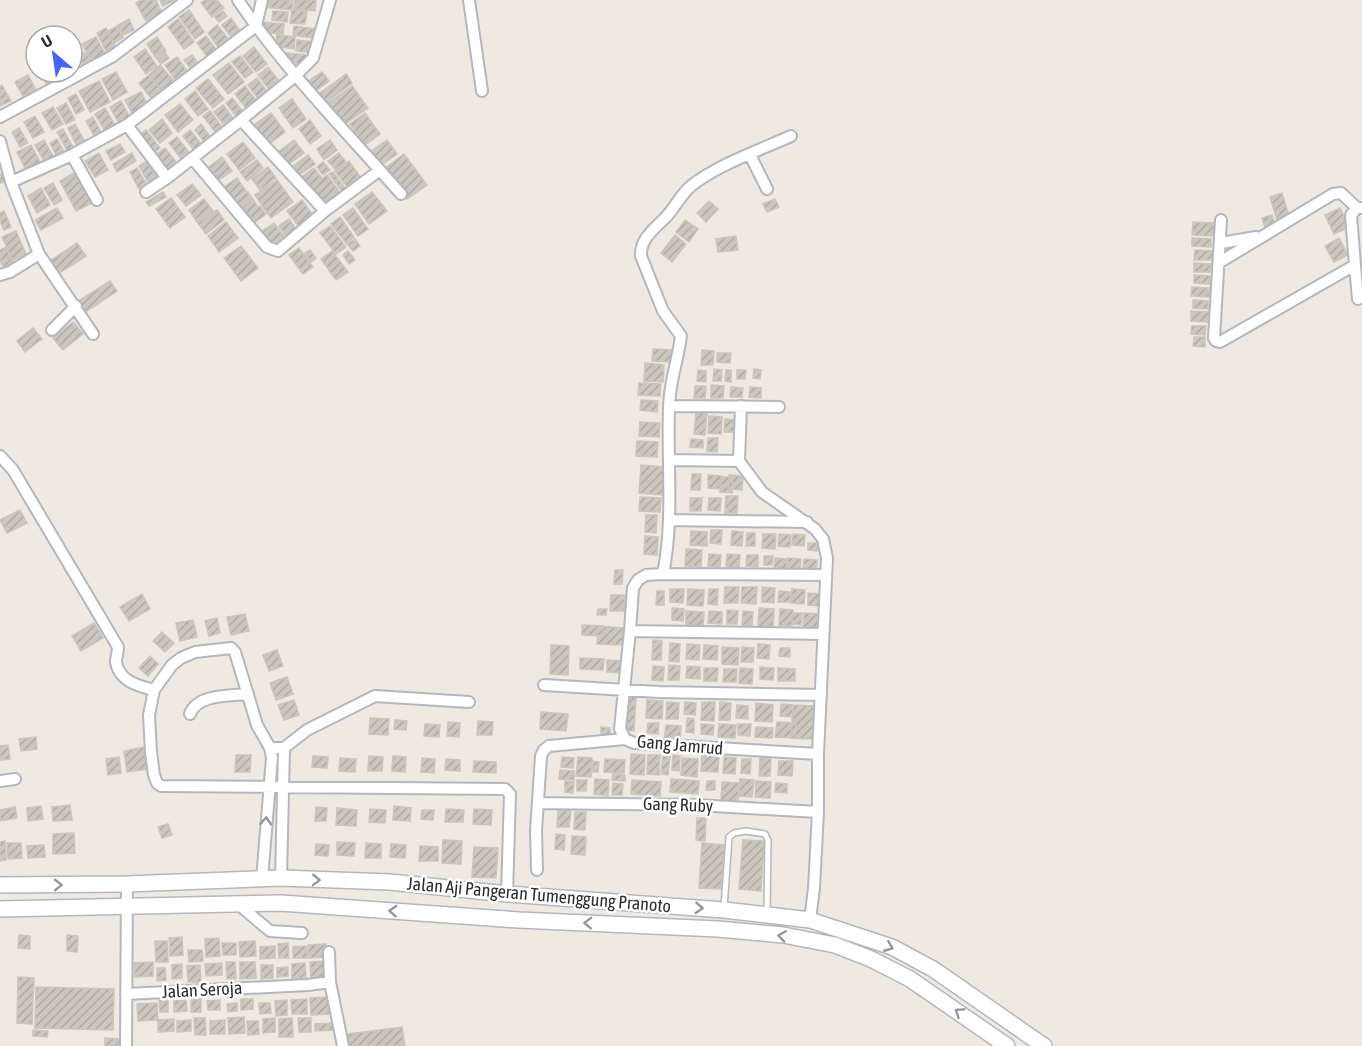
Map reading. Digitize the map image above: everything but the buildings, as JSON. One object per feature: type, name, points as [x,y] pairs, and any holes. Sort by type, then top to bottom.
[{"type":"main road","name":"Jalan Aji Pangeran Tumenggung Pranoto","points":[[0,885],[127,884],[281,878],[390,882],[507,894],[724,910],[810,921],[892,947],[933,969],[1044,1046]]},
{"type":"main road","name":"Jalan Aji Pangeran Tumenggung Pranoto","points":[[0,909],[281,903],[519,920],[718,929],[783,935],[835,945],[871,959],[910,979],[1007,1046]]},
{"type":"street","points":[[0,117],[114,56],[187,0]]},
{"type":"street","points":[[238,0],[295,76],[401,194]]},
{"type":"street","points":[[11,182],[72,155],[127,125],[256,26],[262,0]]},
{"type":"street","points":[[146,192],[241,120],[295,76],[313,58],[330,0]]},
{"type":"street","points":[[469,0],[482,92]]},
{"type":"street","points":[[241,120],[325,211]]},
{"type":"street","points":[[127,125],[167,178]]},
{"type":"street","points":[[663,574],[669,520],[669,406],[681,336],[663,310],[641,256],[641,250],[648,235],[676,206],[690,186],[707,174],[791,136]]},
{"type":"street","points":[[0,141],[11,182],[39,254],[93,334]]},
{"type":"street","points":[[72,155],[97,200]]},
{"type":"street","points":[[750,155],[767,189]]},
{"type":"street","points":[[192,158],[271,250],[282,249],[325,211],[380,170]]},
{"type":"street","points":[[1220,262],[1333,194],[1341,193],[1359,208],[1351,215],[1358,299]]},
{"type":"street","points":[[1221,220],[1214,338],[1216,342],[1220,342],[1355,265]]},
{"type":"street","points":[[1221,243],[1264,235]]},
{"type":"street","points":[[0,274],[10,272],[39,254]]},
{"type":"street","points":[[52,330],[76,306]]},
{"type":"street","points":[[669,406],[779,407]]},
{"type":"street","points":[[741,406],[739,461],[762,492],[808,522],[823,539],[827,558],[818,754],[818,812],[810,921]]},
{"type":"street","points":[[0,456],[13,470],[118,647],[116,658],[121,674],[129,682],[154,690]]},
{"type":"street","points":[[669,460],[739,461]]},
{"type":"street","points":[[669,520],[808,522]]},
{"type":"street","points":[[625,739],[620,729],[623,690],[633,588],[638,580],[646,575],[663,574],[825,575]]},
{"type":"street","points":[[630,631],[823,634]]},
{"type":"street","points":[[262,879],[268,786],[272,758],[270,748],[257,725],[235,652],[231,648],[195,652],[172,665],[154,690],[149,715],[151,752],[157,783],[161,786],[268,786],[505,789],[510,794],[507,894]]},
{"type":"street","points":[[544,685],[671,692],[821,694]]},
{"type":"street","points":[[190,714],[193,707],[202,700],[248,694]]},
{"type":"street","points":[[270,748],[284,748],[307,730],[375,696],[469,702]]},
{"type":"street","name":"Gang Jamrud","points":[[538,803],[544,750],[549,746],[625,739],[634,743],[818,754]]},
{"type":"street","points":[[281,878],[284,748]]},
{"type":"street","points":[[0,781],[15,779]]},
{"type":"street","points":[[537,870],[538,803]]},
{"type":"street","name":"Gang Ruby","points":[[538,803],[696,804],[818,812]]},
{"type":"street","points":[[126,1046],[127,884]]},
{"type":"street","points":[[238,903],[270,931],[302,933]]},
{"type":"street","points":[[328,952],[330,982],[343,1046]]},
{"type":"street","name":"Jalan Seroja","points":[[126,994],[330,982]]},
{"type":"lane","points":[[724,910],[729,837],[734,832],[758,832],[765,834],[768,840],[767,915]]}]
